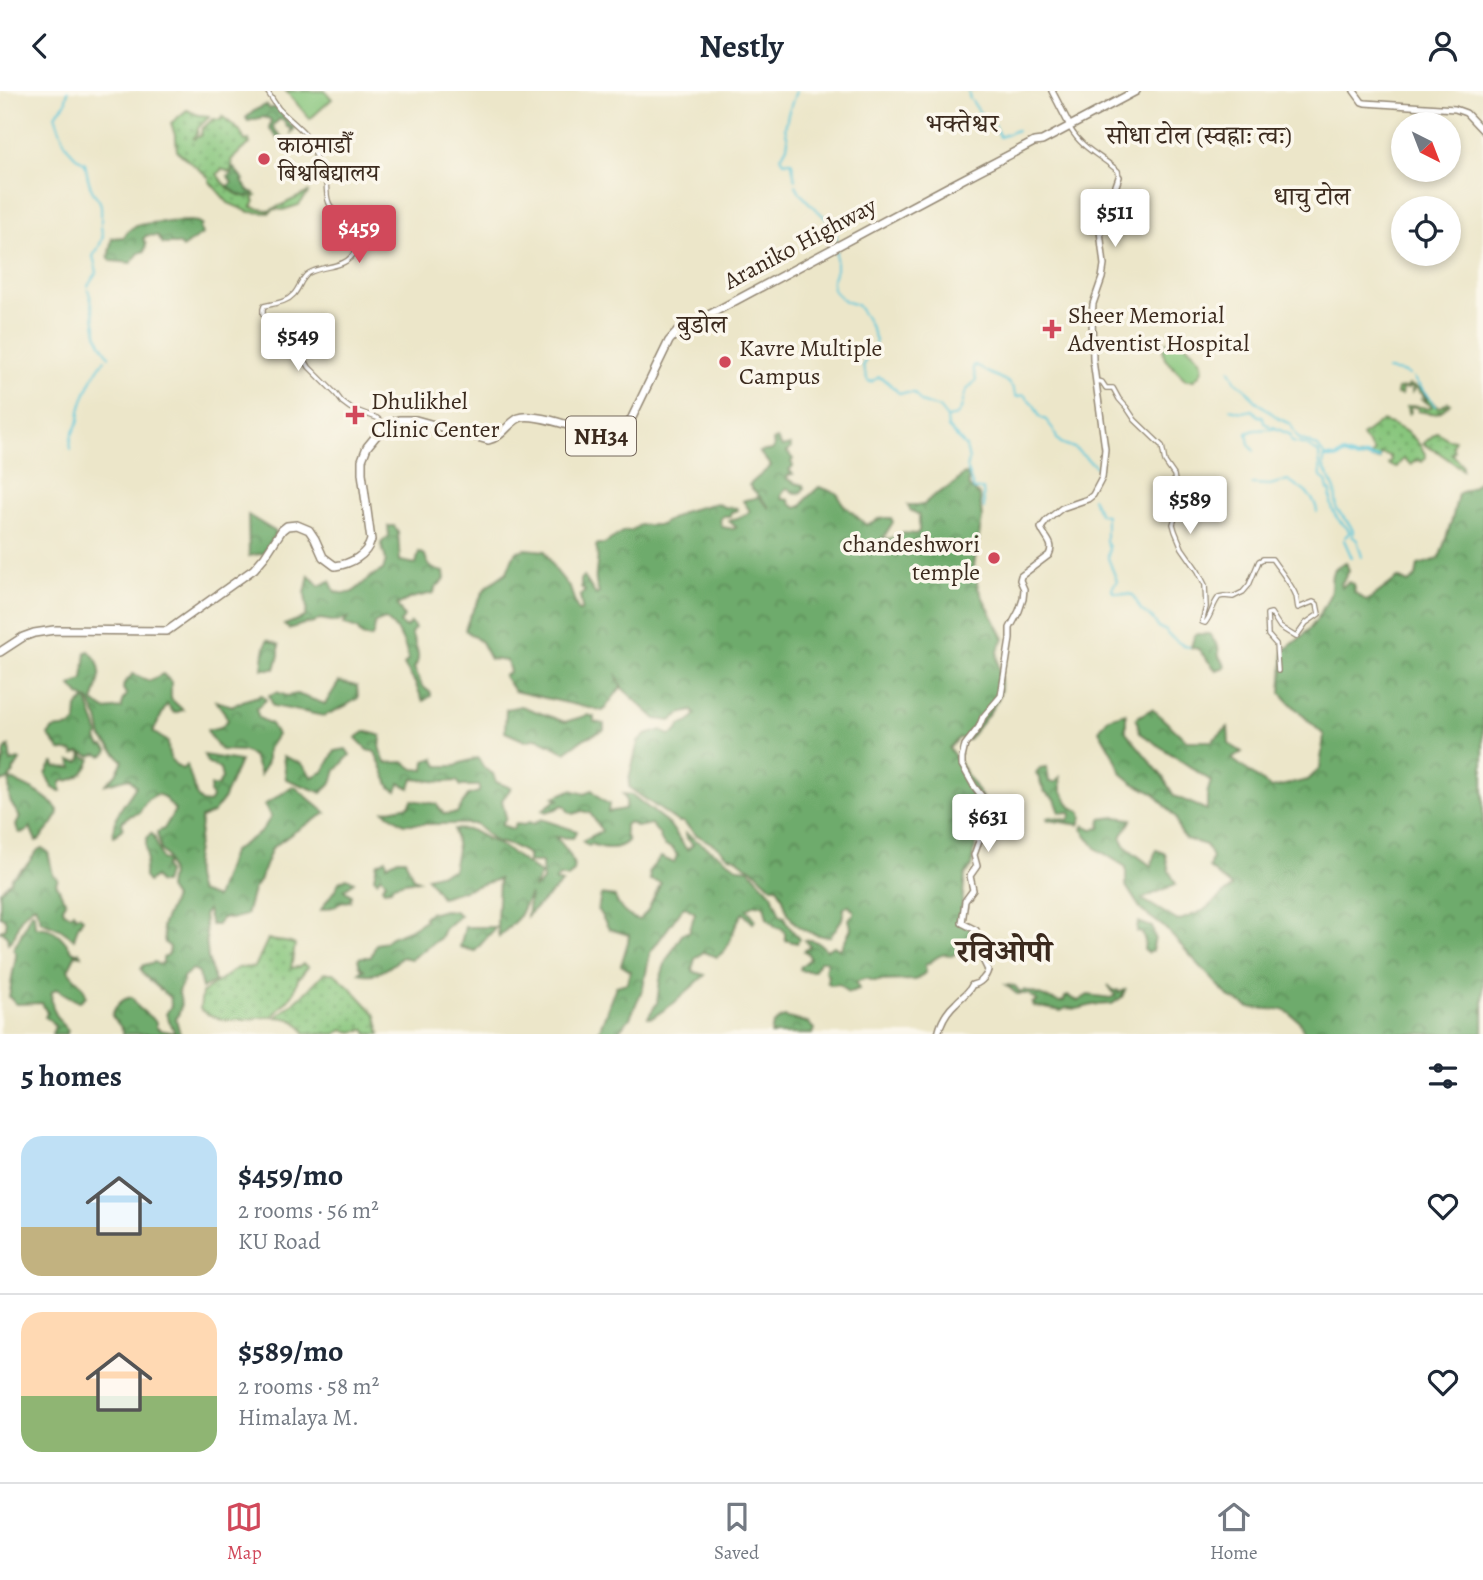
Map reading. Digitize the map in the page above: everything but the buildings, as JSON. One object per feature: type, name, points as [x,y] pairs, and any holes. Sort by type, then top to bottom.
[{"type":"highway","name":"Araniko Highway","points":[[1069,124],[1126,91]]},
{"type":"highway","name":"Araniko Highway","points":[[385,425],[396,421],[416,420],[488,440],[497,438],[520,418],[533,416],[604,437],[620,436],[626,430],[669,341],[677,331],[1040,137],[1136,91]]},
{"type":"highway","points":[[0,652],[23,637],[54,630],[167,631],[254,569],[282,530],[292,525],[309,530],[323,558],[335,566],[359,557],[368,549],[371,540],[362,473],[363,456],[385,425]]},
{"type":"main road","points":[[1052,91],[1069,124]]},
{"type":"main road","points":[[1354,91],[1365,103],[1455,109],[1466,113],[1483,131]]},
{"type":"main road","points":[[938,1034],[941,1022],[988,970],[976,930],[962,923],[965,901],[973,890],[970,876],[977,866],[974,855],[980,839],[983,798],[962,765],[965,745],[983,717],[1000,698],[1010,628],[1023,599],[1021,576],[1049,555],[1051,550],[1052,544],[1041,528],[1062,508],[1093,495],[1102,478],[1105,449],[1092,348],[1092,317],[1104,265],[1100,231],[1119,177]]},
{"type":"street","points":[[267,91],[281,111],[311,140],[318,168],[324,178],[326,196],[332,208],[360,231],[355,251],[342,264],[306,275],[293,295],[284,302],[264,306],[263,314],[275,334],[291,343],[309,367],[346,405],[377,418],[385,425]]},
{"type":"street","points":[[1069,124],[1077,140],[1118,170],[1119,177]]},
{"type":"street","points":[[1096,381],[1103,383],[1106,388],[1113,388],[1118,399],[1135,420],[1164,449],[1165,462],[1175,478],[1179,506],[1174,520],[1175,531],[1182,548],[1205,585],[1206,607],[1202,622],[1205,623],[1209,618],[1219,597],[1236,596],[1245,590],[1259,561],[1263,559],[1272,559],[1285,576],[1296,595],[1298,608],[1313,602],[1317,604],[1318,615],[1306,623],[1295,637],[1278,625],[1271,613],[1267,614],[1268,635],[1276,643],[1278,671]]},
{"type":"green space","points":[[286,91],[325,91],[332,99],[310,119]]},
{"type":"green space","points":[[266,105],[270,109],[275,107],[295,128],[291,133],[291,128],[280,119],[273,125],[284,139],[281,142],[269,128],[270,119],[263,117],[248,121],[246,118]]},
{"type":"green space","points":[[187,110],[210,116],[198,128],[194,139],[201,135],[202,129],[213,119],[221,120],[222,116],[240,131],[245,141],[249,140],[250,144],[231,160],[231,173],[222,169],[217,174],[238,194],[256,196],[252,207],[269,211],[309,192],[299,205],[283,210],[275,209],[269,213],[249,212],[228,203],[209,178],[177,151],[171,123]]},
{"type":"green space","points":[[232,166],[253,195],[243,196],[228,186],[232,183],[228,177],[232,173]]},
{"type":"green space","points":[[190,221],[202,225],[202,234],[182,248],[179,244],[163,244],[158,236],[147,235],[143,239],[146,244],[145,251],[139,253],[131,263],[108,258],[112,238],[124,237],[132,228],[152,223]]},
{"type":"green space","points":[[1172,339],[1181,340],[1200,359],[1202,369],[1194,380],[1186,380],[1165,359],[1163,351],[1166,343]]},
{"type":"green space","points":[[1408,385],[1421,389],[1437,406],[1450,403],[1435,413],[1418,411],[1418,408],[1413,406],[1429,409],[1432,406],[1420,399],[1427,401],[1422,395],[1428,399],[1418,389],[1415,388],[1412,392],[1409,387],[1402,389],[1401,395],[1397,394],[1398,389]]},
{"type":"green space","points":[[1382,421],[1402,429],[1412,437],[1425,454],[1422,462],[1415,461],[1411,465],[1403,459],[1396,468],[1388,464],[1391,461],[1390,456],[1380,454],[1378,460],[1368,457],[1359,459],[1371,456],[1374,452],[1362,436]]},
{"type":"green space","points":[[1437,432],[1455,440],[1452,445],[1454,451],[1451,453],[1462,465],[1462,469],[1423,444]]},
{"type":"green space","points":[[777,439],[782,447],[790,445],[791,448],[787,452],[793,459],[793,466],[789,470],[793,474],[788,475],[787,479],[803,485],[804,488],[800,494],[785,489],[782,499],[789,500],[796,508],[802,506],[819,487],[837,493],[843,504],[866,525],[881,518],[891,518],[893,522],[883,538],[889,539],[903,533],[916,534],[919,531],[919,515],[910,510],[908,505],[924,505],[954,484],[962,475],[968,474],[969,487],[980,496],[982,519],[974,565],[978,588],[1004,639],[997,659],[1001,685],[995,704],[968,740],[959,738],[949,748],[982,798],[978,839],[972,866],[965,875],[960,923],[976,933],[976,944],[974,948],[964,947],[952,956],[946,954],[936,958],[925,965],[926,972],[916,980],[865,979],[856,982],[859,989],[848,993],[839,984],[831,985],[827,982],[827,961],[820,961],[813,971],[800,969],[810,959],[804,951],[810,946],[805,940],[817,942],[826,950],[834,946],[840,950],[851,929],[849,919],[854,910],[849,905],[844,908],[842,919],[830,937],[806,931],[791,919],[777,887],[772,887],[753,869],[726,855],[718,847],[695,834],[683,822],[678,822],[631,789],[629,779],[638,742],[646,735],[662,730],[669,735],[675,733],[680,725],[693,719],[693,711],[680,714],[671,721],[656,719],[622,688],[616,673],[621,687],[603,711],[514,691],[504,676],[510,672],[507,661],[490,659],[481,642],[465,630],[486,587],[507,572],[518,551],[545,551],[570,588],[578,611],[581,611],[580,596],[585,591],[581,587],[581,578],[584,577],[596,595],[599,593],[596,585],[598,544],[604,544],[624,531],[640,525],[660,525],[685,511],[716,503],[737,508],[730,516],[723,516],[720,520],[722,527],[734,529],[736,527],[729,521],[750,511],[743,501],[759,497],[770,508],[749,485],[771,466],[759,452],[772,450],[773,441]]},
{"type":"green space","points":[[1483,477],[1483,1034],[1305,1034],[1299,1021],[1285,1010],[1250,1008],[1229,997],[1164,927],[1142,911],[1126,886],[1126,867],[1097,849],[1082,829],[1084,825],[1092,829],[1100,828],[1101,819],[1132,819],[1121,837],[1126,847],[1151,866],[1156,850],[1165,853],[1169,871],[1176,884],[1142,899],[1178,921],[1203,911],[1232,887],[1209,868],[1212,857],[1206,845],[1185,839],[1176,818],[1155,794],[1122,774],[1099,730],[1108,718],[1126,713],[1126,732],[1163,777],[1174,796],[1207,810],[1207,794],[1211,781],[1140,733],[1136,718],[1152,709],[1187,741],[1212,741],[1228,727],[1229,744],[1242,752],[1232,759],[1271,788],[1308,780],[1320,768],[1324,735],[1281,693],[1284,650],[1302,636],[1317,619],[1330,594],[1333,572],[1339,565],[1346,562],[1349,571],[1341,584],[1342,587],[1348,582],[1354,584],[1354,592],[1367,601],[1398,578],[1408,583],[1416,577],[1418,565],[1439,559],[1458,494]]},
{"type":"green space","points":[[248,515],[276,532],[264,553],[249,556]]},
{"type":"green space","points":[[388,526],[394,526],[398,532],[400,561],[416,564],[419,552],[425,555],[431,567],[444,572],[445,579],[435,588],[434,593],[411,598],[397,605],[404,617],[400,623],[405,628],[411,623],[415,628],[411,633],[418,655],[414,668],[422,686],[431,693],[431,696],[423,701],[404,665],[408,660],[403,642],[394,627],[385,619],[375,623],[371,638],[362,636],[357,629],[343,624],[348,618],[337,622],[320,619],[289,629],[284,625],[305,617],[305,594],[309,575],[319,586],[330,581],[335,592],[346,593],[353,592],[383,570],[386,560],[381,543],[389,536]]},
{"type":"green space","points":[[1195,634],[1209,634],[1218,646],[1219,657],[1225,667],[1216,670],[1198,649],[1191,647]]},
{"type":"green space","points":[[267,640],[279,645],[275,669],[262,669]]},
{"type":"green space","points":[[89,651],[100,669],[93,702],[105,710],[122,708],[122,701],[127,695],[123,689],[124,683],[133,674],[149,681],[163,674],[171,682],[171,699],[183,710],[174,713],[167,704],[153,732],[168,742],[169,755],[175,764],[182,769],[187,765],[197,797],[202,802],[209,803],[212,798],[211,786],[218,786],[222,778],[220,769],[207,762],[204,755],[240,761],[223,800],[213,813],[201,818],[195,863],[199,892],[216,898],[232,852],[261,832],[271,817],[264,805],[294,786],[326,813],[272,848],[253,890],[246,915],[231,919],[226,917],[217,925],[211,925],[207,910],[204,914],[208,959],[215,982],[202,988],[198,972],[193,969],[183,977],[178,991],[181,1005],[176,1019],[180,1034],[123,1034],[112,1016],[119,1003],[132,997],[138,1007],[156,1022],[156,1027],[175,1033],[166,1014],[171,1006],[170,998],[145,976],[141,969],[144,965],[155,962],[159,965],[169,954],[170,947],[165,943],[162,926],[174,898],[168,889],[171,876],[168,862],[165,866],[167,873],[164,883],[159,883],[155,877],[148,882],[144,875],[146,843],[151,833],[162,859],[168,861],[161,850],[157,832],[164,829],[175,810],[164,797],[157,794],[147,800],[139,813],[122,822],[123,828],[114,837],[117,816],[136,786],[129,778],[106,784],[123,761],[102,738],[98,719],[89,700],[99,735],[98,742],[108,750],[107,753],[103,756],[90,756],[80,752],[74,755],[73,752],[60,750],[48,735],[53,729],[70,727],[76,722],[77,707],[86,699],[71,686],[83,679],[86,652]]},
{"type":"green space","points":[[339,682],[357,686],[358,698],[324,716],[273,706],[269,695],[277,692],[287,696],[297,694],[325,704]]},
{"type":"green space","points":[[262,695],[266,700],[256,709],[259,718],[271,724],[277,735],[267,750],[267,762],[260,775],[253,756],[243,751],[221,750],[207,730],[221,727],[228,720],[216,701],[233,706]]},
{"type":"green space","points":[[521,706],[565,722],[588,715],[594,717],[594,722],[604,724],[604,730],[585,738],[565,752],[537,738],[525,741],[505,732],[506,709]]},
{"type":"green space","points":[[366,731],[381,736],[380,750],[385,763],[404,762],[414,769],[424,770],[425,761],[434,758],[438,766],[456,766],[478,758],[484,768],[493,774],[496,782],[511,788],[502,800],[506,818],[501,825],[513,829],[516,824],[533,824],[541,819],[577,831],[573,838],[556,837],[571,857],[574,871],[568,878],[559,876],[555,881],[562,883],[527,916],[530,894],[518,918],[499,937],[499,879],[441,897],[427,877],[453,870],[457,850],[454,829],[471,830],[503,847],[541,874],[533,889],[543,881],[542,862],[528,862],[528,854],[513,846],[494,841],[476,824],[404,824],[384,811],[409,806],[412,800],[436,804],[444,814],[457,813],[468,795],[479,792],[479,786],[461,786],[457,781],[413,779],[410,788],[400,783],[397,791],[390,787],[375,752],[368,750],[356,738]]},
{"type":"green space","points":[[9,746],[11,762],[20,760],[14,773],[7,780],[0,782],[0,758],[2,768],[5,750]]},
{"type":"green space","points":[[346,749],[350,755],[336,770],[333,780],[322,793],[286,779],[283,756],[302,764],[312,777],[323,772],[335,751]]},
{"type":"green space","points":[[80,753],[91,759],[84,772],[62,781],[62,791],[52,787],[46,774],[52,763],[55,767],[73,768],[70,761],[80,762]]},
{"type":"green space","points":[[1047,767],[1049,782],[1056,782],[1060,777],[1061,790],[1071,807],[1081,812],[1079,825],[1048,820],[1050,817],[1068,820],[1071,815],[1069,812],[1060,813],[1055,799],[1045,792],[1036,774],[1040,768]]},
{"type":"green space","points":[[10,779],[42,795],[58,810],[54,822],[39,840],[36,841],[30,827],[26,832],[19,833],[16,826],[20,818],[9,797]]},
{"type":"green space","points":[[571,790],[585,794],[592,790],[609,804],[608,812],[624,809],[626,801],[623,794],[632,795],[669,824],[687,850],[693,845],[685,833],[739,868],[749,869],[772,894],[780,915],[785,917],[799,939],[797,943],[785,940],[785,933],[781,928],[777,928],[767,918],[764,905],[755,904],[747,909],[756,920],[753,923],[743,913],[723,952],[717,957],[703,952],[695,959],[692,969],[705,975],[674,1003],[652,1018],[648,1017],[657,1003],[666,961],[683,933],[689,932],[695,913],[684,906],[650,953],[643,988],[630,1018],[616,1034],[598,1034],[616,986],[627,983],[630,971],[621,965],[629,935],[609,929],[598,910],[601,895],[615,897],[624,912],[639,920],[647,912],[661,883],[650,880],[649,871],[661,857],[674,863],[677,855],[672,848],[665,846],[651,824],[637,827],[629,822],[625,825],[628,841],[615,848],[591,844],[589,846],[582,841],[602,831],[590,813],[582,811],[573,814],[562,805],[546,812],[542,810],[560,800],[554,797]]},
{"type":"green space","points":[[42,848],[48,852],[53,875],[58,879],[56,883],[66,901],[64,912],[71,915],[73,912],[83,918],[74,939],[41,921],[35,905],[22,917],[8,943],[7,936],[0,932],[6,928],[5,920],[0,916],[0,891]]},
{"type":"green space","points":[[386,859],[387,865],[398,859],[405,859],[413,878],[418,880],[393,885],[391,889],[384,890],[382,887],[386,882],[381,876],[377,881],[374,878],[377,864]]},
{"type":"green space","points":[[347,878],[354,882],[344,890],[351,895],[350,901],[321,910],[339,882]]},
{"type":"green space","points":[[444,910],[460,915],[444,929],[440,938],[411,959],[402,957],[377,973],[359,973],[364,970],[358,959],[371,957],[376,944],[409,930],[425,920],[424,917],[430,912]]},
{"type":"green space","points":[[31,912],[34,913],[35,927],[53,931],[73,952],[79,952],[81,955],[76,954],[68,970],[81,985],[86,996],[77,1001],[56,989],[51,997],[53,1008],[68,1030],[67,1034],[52,1034],[55,1026],[45,1017],[47,1013],[42,1003],[16,1004],[9,997],[16,956],[13,949]]},
{"type":"green space","points":[[1138,922],[1152,927],[1155,938],[1152,951],[1147,953],[1142,933],[1137,932]]},
{"type":"green space","points":[[465,927],[496,927],[475,951],[460,947]]},
{"type":"green space","points":[[268,939],[295,945],[291,968],[303,964],[308,967],[298,979],[293,994],[273,1016],[244,1020],[225,1019],[216,1018],[200,1009],[202,993],[237,968],[255,967]]},
{"type":"green space","points":[[324,973],[334,973],[376,1015],[380,1034],[368,1034],[365,1029],[353,1032],[343,1030],[335,1034],[306,1034],[294,1021],[276,1017]]},
{"type":"green space","points":[[1006,985],[1015,986],[1020,992],[1025,990],[1059,1002],[1068,996],[1078,1001],[1088,995],[1111,998],[1115,995],[1108,985],[1118,993],[1125,990],[1122,997],[1112,1004],[1066,1008],[1061,1011],[1034,1006],[1032,1003],[1037,1001],[1028,994],[1017,994]]},
{"type":"green space","points":[[784,1017],[808,1023],[814,1029],[812,1034],[771,1034],[774,1023]]},
{"type":"waterway","points":[[68,91],[65,104],[55,115],[69,149],[85,163],[90,185],[101,205],[103,236],[93,256],[97,272],[88,286]]},
{"type":"waterway","points":[[795,180],[792,163],[784,162],[781,157],[787,146],[785,128],[796,91]]},
{"type":"waterway","points":[[968,91],[970,99]]},
{"type":"waterway","points":[[972,101],[982,116],[993,123],[1000,137],[1017,130]]},
{"type":"waterway","points":[[796,185],[800,193],[831,224],[837,240]]},
{"type":"waterway","points":[[836,251],[833,290],[844,301],[857,305],[876,340],[863,367],[868,381],[879,377],[899,393],[914,393],[921,402],[939,408],[947,418],[948,428],[966,447],[969,460],[967,469],[974,490],[983,489],[984,508]]},
{"type":"waterway","points":[[88,290],[98,337],[109,357]]},
{"type":"waterway","points":[[71,449],[71,438],[79,421],[84,399],[93,377],[105,360]]},
{"type":"waterway","points":[[947,418],[960,411],[967,390],[976,380],[974,365],[1006,381],[1017,397],[1024,395],[1034,405],[1040,417],[1054,430],[1061,443],[1074,448],[1100,470]]},
{"type":"waterway","points":[[1230,370],[1236,382],[1255,400],[1290,424],[1298,438],[1318,447],[1324,455]]},
{"type":"waterway","points":[[1387,370],[1409,375]]},
{"type":"waterway","points":[[1413,378],[1436,406]]},
{"type":"waterway","points":[[1230,409],[1242,412],[1253,410],[1270,426]]},
{"type":"waterway","points":[[1273,427],[1291,435],[1291,441],[1295,443]]},
{"type":"waterway","points":[[1254,451],[1249,444],[1247,433],[1273,427]]},
{"type":"waterway","points":[[1297,443],[1319,453],[1321,477],[1331,491],[1332,509],[1350,532],[1345,537]]},
{"type":"waterway","points":[[1325,457],[1336,458],[1343,454],[1358,459],[1366,456],[1379,458]]},
{"type":"waterway","points":[[1325,457],[1323,466],[1335,490],[1337,510],[1350,525],[1362,557]]},
{"type":"waterway","points":[[1252,484],[1270,485],[1288,480],[1311,497],[1317,512]]},
{"type":"waterway","points":[[1092,498],[1100,514],[1106,515],[1108,558],[1117,581],[1112,588],[1113,592],[1133,595],[1141,610],[1153,619],[1158,627],[1189,647]]},
{"type":"waterway","points":[[1344,540],[1352,558]]},
{"type":"place","name":"काठमाडौँ बिश्वबिद्यालय","points":[[264,159]]},
{"type":"place","name":"Sheer Memorial Adventist Hospital","points":[[1052,329]]},
{"type":"place","name":"Kavre Multiple Campus","points":[[725,362]]},
{"type":"place","name":"Dhulikhel Clinic Center","points":[[355,415]]},
{"type":"place","name":"chandeshwori temple","points":[[994,558]]},
{"type":"district","name":"भक्तेश्वर","points":[[962,123]]},
{"type":"district","name":"सोधा टोल (स्वह्राः त्वः)","points":[[1199,135]]},
{"type":"district","name":"धाचु टोल","points":[[1312,196]]},
{"type":"district","name":"बुडोल","points":[[702,324]]},
{"type":"district","name":"रविओपी","points":[[1004,951]]}]
